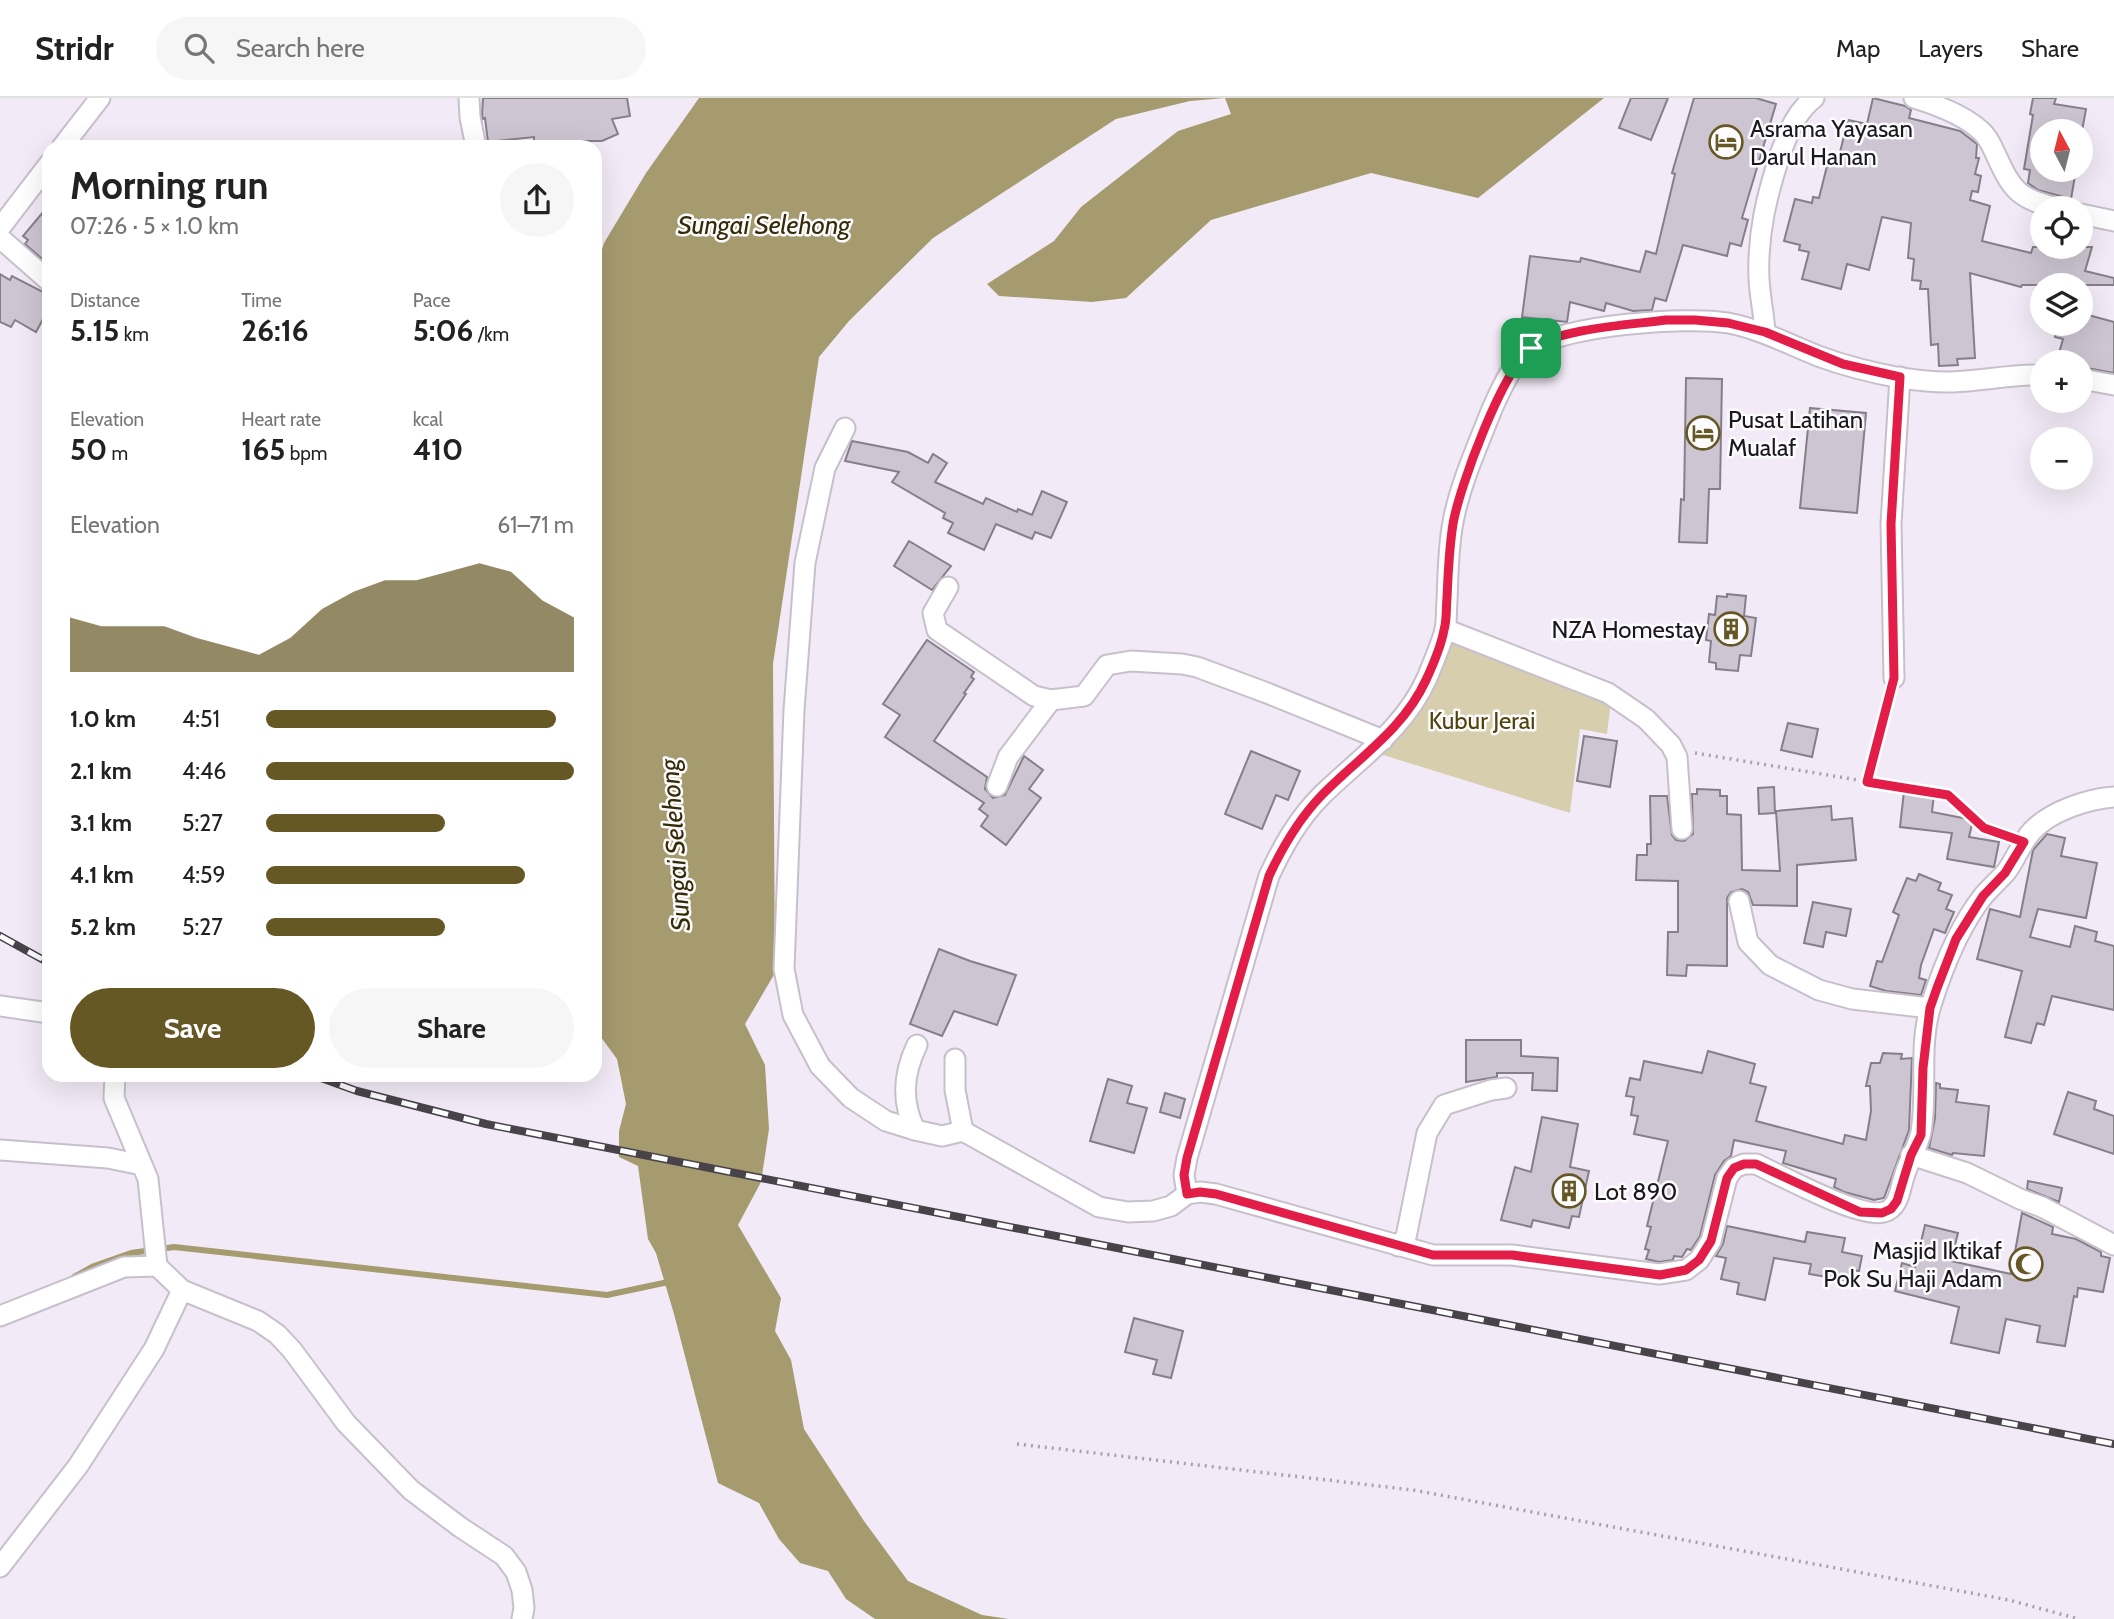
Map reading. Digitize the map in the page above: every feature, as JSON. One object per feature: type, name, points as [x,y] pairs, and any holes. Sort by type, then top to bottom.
[{"type":"street","points":[[67,140],[100,98]]},
{"type":"street","points":[[469,98],[475,140]]},
{"type":"street","points":[[1765,332],[1759,263],[1767,192],[1789,130],[1798,113],[1814,98]]},
{"type":"street","points":[[1914,98],[1949,111],[1982,132],[1990,142],[2008,183],[2017,192],[2030,197]]},
{"type":"street","points":[[0,228],[42,173]]},
{"type":"street","points":[[2093,217],[2114,221]]},
{"type":"street","points":[[0,238],[42,275]]},
{"type":"street","points":[[1187,1194],[1184,1175],[1187,1158],[1269,876],[1300,820],[1321,796],[1383,740],[1407,713],[1426,680],[1445,629],[1450,549],[1458,502],[1504,384],[1517,363],[1531,348],[1552,338],[1570,334],[1666,320],[1695,320],[1728,323],[1765,332],[1819,356],[1864,370],[1900,377],[1946,382],[2030,376]]},
{"type":"street","points":[[1894,678],[1891,524],[1900,377]]},
{"type":"street","points":[[2093,381],[2114,385]]},
{"type":"street","points":[[845,428],[825,468],[805,563],[794,710],[784,969],[793,1015],[820,1066],[851,1098],[886,1121],[942,1136],[963,1131],[1099,1207],[1128,1212],[1153,1211],[1171,1206],[1187,1194],[1200,1192],[1216,1194],[1433,1255],[1512,1255],[1660,1275],[1674,1273],[1693,1265],[1705,1252],[1711,1241],[1727,1178],[1734,1168],[1744,1164],[1756,1164],[1860,1212],[1882,1213],[1891,1209],[1897,1201],[1911,1155],[1921,1135],[1923,1068],[1930,1008],[1956,939],[1983,896],[2005,873],[2033,830],[2061,812],[2088,802],[2114,797]]},
{"type":"street","points":[[948,587],[933,613],[937,630],[1034,696],[1051,700],[1084,696],[1107,665],[1118,662],[1182,664],[1267,693],[1383,740]]},
{"type":"street","points":[[1445,629],[1608,693],[1646,719],[1675,750],[1682,829]]},
{"type":"street","points":[[997,786],[1008,757],[1051,700]]},
{"type":"street","points":[[1739,901],[1748,942],[1770,965],[1819,990],[1852,999],[1930,1008]]},
{"type":"street","points":[[0,1006],[42,1012]]},
{"type":"street","points":[[915,1130],[908,1115],[904,1087],[909,1061],[917,1045]]},
{"type":"street","points":[[955,1059],[955,1090],[963,1131]]},
{"type":"street","points":[[115,1082],[114,1098],[148,1179],[156,1255],[182,1290],[258,1321],[277,1334],[346,1423],[411,1490],[504,1556],[516,1572],[522,1590],[522,1619]]},
{"type":"street","points":[[1398,1246],[1406,1237],[1427,1133],[1444,1105],[1506,1088]]},
{"type":"street","points":[[0,1150],[108,1158],[142,1165]]},
{"type":"street","points":[[1911,1155],[1967,1173],[2042,1207],[2114,1245]]},
{"type":"street","points":[[0,1315],[156,1255]]},
{"type":"street","points":[[0,1567],[78,1466],[154,1349],[182,1290]]},
{"type":"path","points":[[1867,782],[1894,678]]},
{"type":"path","points":[[1675,750],[1948,795],[1984,828],[2024,842]]},
{"type":"path","points":[[1017,1444],[1413,1490],[1995,1598],[2079,1619]]},
{"type":"green space","name":"Kubur Jerai","points":[[1449,640],[1611,701],[1607,734],[1580,729],[1570,813],[1380,754]]},
{"type":"water","name":"Sungai Selehong","points":[[699,98],[1225,98],[1190,101],[1116,119],[933,238],[849,321],[819,357],[773,664],[775,973],[745,1024],[765,1065],[769,1129],[761,1182],[738,1225],[781,1298],[775,1331],[791,1360],[804,1429],[864,1521],[908,1581],[982,1615],[1009,1619],[875,1619],[846,1599],[828,1571],[800,1563],[779,1539],[759,1503],[718,1483],[674,1314],[656,1253],[648,1239],[638,1166],[619,1157],[619,1131],[626,1104],[617,1059],[602,1039],[602,250],[646,173]]},
{"type":"water","points":[[1225,98],[1604,98],[1478,198],[1371,173],[1211,220],[1126,298],[1092,302],[999,296],[987,284],[1054,241],[1081,207],[1178,131],[1231,114]]},
{"type":"building","points":[[483,98],[627,98],[630,116],[612,119],[618,134],[602,141],[534,140],[534,137],[488,140],[485,118],[483,119]]},
{"type":"building","points":[[1631,98],[1668,98],[1651,140],[1619,128]]},
{"type":"building","points":[[1694,98],[1756,98],[1776,104],[1742,218],[1748,220],[1741,246],[1730,243],[1727,256],[1683,245],[1666,301],[1655,298],[1652,310],[1633,311],[1606,303],[1604,311],[1570,302],[1567,322],[1522,317],[1530,256],[1580,262],[1581,258],[1640,272],[1646,251],[1656,254],[1675,174],[1672,173]]},
{"type":"building","points":[[1873,98],[1905,106],[1911,110],[1909,118],[1960,131],[1977,144],[1976,158],[1979,158],[1975,174],[1981,176],[1978,192],[1972,191],[1970,200],[1990,206],[1982,241],[2030,253],[2030,259],[2088,259],[2085,271],[2114,278],[2114,285],[2093,285],[2093,273],[2030,273],[2030,285],[2021,287],[1970,273],[1975,358],[1957,359],[1958,365],[1939,366],[1938,344],[1931,345],[1928,289],[1920,289],[1921,281],[1912,280],[1914,259],[1908,258],[1911,223],[1882,217],[1869,270],[1847,264],[1841,289],[1802,279],[1809,252],[1799,250],[1800,245],[1784,241],[1795,199],[1812,203],[1813,197],[1819,198],[1830,154],[1839,156],[1848,120],[1867,124]]},
{"type":"building","points":[[2033,98],[2056,98],[2054,104],[2086,109],[2084,119],[2032,119],[2033,115],[2030,114]]},
{"type":"building","points":[[2030,133],[2030,170],[2024,169]]},
{"type":"building","points":[[2030,170],[2030,182],[2074,182],[2072,196],[2038,190],[2028,183]]},
{"type":"building","points":[[42,213],[42,259],[25,244],[28,240],[23,236]]},
{"type":"building","points":[[0,274],[10,280],[12,276],[42,291],[42,321],[36,332],[15,320],[11,327],[0,322]]},
{"type":"building","points":[[2093,316],[2114,322],[2114,373],[2093,369],[2093,350],[2060,350],[2063,339],[2055,337],[2093,336]]},
{"type":"building","name":"Pusat Latihan Mualaf","points":[[1686,378],[1722,379],[1720,489],[1709,489],[1707,543],[1679,542],[1681,499],[1684,500]]},
{"type":"building","points":[[1810,408],[1866,413],[1857,513],[1800,508]]},
{"type":"building","points":[[852,441],[908,452],[928,463],[933,454],[947,463],[935,482],[983,504],[986,498],[1017,512],[1018,509],[1032,515],[1042,491],[1067,502],[1051,538],[1035,532],[1032,539],[996,524],[984,550],[948,533],[953,523],[943,518],[945,513],[892,482],[899,472],[845,461]]},
{"type":"building","points":[[909,541],[951,566],[932,590],[894,566]]},
{"type":"building","name":"NZA Homestay","points":[[1727,594],[1746,596],[1744,616],[1756,618],[1751,656],[1740,655],[1738,671],[1716,669],[1716,663],[1709,662],[1711,641],[1706,640],[1709,614],[1715,615],[1717,596],[1727,597]]},
{"type":"building","points":[[927,640],[974,672],[971,677],[974,679],[964,693],[966,694],[934,741],[987,777],[985,789],[993,798],[1005,795],[1024,756],[1043,770],[1029,789],[1041,798],[1006,845],[981,826],[988,816],[979,809],[984,803],[885,737],[900,715],[883,704]]},
{"type":"building","points":[[1788,723],[1818,729],[1812,757],[1781,750]]},
{"type":"building","points":[[1584,736],[1617,741],[1610,787],[1577,781]]},
{"type":"building","points":[[1251,751],[1300,771],[1288,800],[1276,795],[1262,829],[1225,814]]},
{"type":"building","points":[[1774,787],[1775,813],[1759,814],[1758,788]]},
{"type":"building","points":[[1697,789],[1720,790],[1720,796],[1727,796],[1727,814],[1741,815],[1742,870],[1780,871],[1776,811],[1831,806],[1832,820],[1852,818],[1856,860],[1797,865],[1797,906],[1753,905],[1748,892],[1742,889],[1731,892],[1727,898],[1727,966],[1687,965],[1686,976],[1667,975],[1668,932],[1678,932],[1678,881],[1636,880],[1637,855],[1647,855],[1647,844],[1651,844],[1650,796],[1667,796],[1672,835],[1676,840],[1684,841],[1693,834],[1692,794],[1697,794]]},
{"type":"building","points":[[1904,791],[1934,794],[1932,812],[1973,820],[1969,837],[1999,842],[1994,867],[1947,859],[1952,833],[1900,827]]},
{"type":"building","points":[[2047,834],[2065,838],[2061,856],[2097,863],[2086,918],[2038,909],[2030,937],[2070,947],[2075,926],[2097,932],[2095,941],[2114,946],[2114,1010],[2052,996],[2044,1025],[2037,1023],[2031,1043],[2005,1037],[2022,971],[1977,959],[1990,909],[2020,917],[2033,850]]},
{"type":"building","points":[[1919,874],[1941,883],[1938,890],[1952,895],[1946,909],[1954,912],[1945,933],[1934,929],[1921,965],[1919,978],[1926,980],[1921,995],[1886,991],[1870,986],[1877,961],[1882,962],[1899,915],[1893,912],[1907,878],[1916,881]]},
{"type":"building","points":[[1813,902],[1851,909],[1846,936],[1826,932],[1823,947],[1804,943]]},
{"type":"building","points":[[939,949],[1016,975],[997,1025],[954,1011],[942,1036],[910,1024]]},
{"type":"building","points":[[1466,1040],[1521,1040],[1521,1056],[1558,1058],[1557,1091],[1532,1090],[1533,1073],[1497,1073],[1497,1077],[1466,1082]]},
{"type":"building","points":[[1708,1051],[1755,1064],[1750,1083],[1766,1087],[1756,1121],[1843,1144],[1845,1135],[1866,1140],[1871,1111],[1870,1086],[1866,1086],[1871,1063],[1880,1063],[1883,1053],[1902,1054],[1901,1059],[1912,1058],[1909,1130],[1884,1198],[1874,1200],[1844,1192],[1834,1187],[1836,1179],[1783,1163],[1786,1151],[1734,1140],[1731,1156],[1724,1161],[1715,1175],[1700,1236],[1691,1250],[1687,1249],[1682,1257],[1674,1256],[1673,1260],[1659,1262],[1646,1259],[1649,1250],[1645,1249],[1651,1227],[1647,1226],[1668,1141],[1634,1134],[1638,1116],[1631,1115],[1634,1097],[1626,1096],[1630,1078],[1640,1080],[1644,1061],[1702,1073]]},
{"type":"building","points":[[1108,1079],[1132,1086],[1127,1103],[1147,1108],[1134,1153],[1090,1141]]},
{"type":"building","points":[[1936,1083],[1940,1084],[1940,1088],[1958,1090],[1956,1102],[1989,1106],[1984,1156],[1952,1155],[1929,1148],[1935,1118]]},
{"type":"building","points":[[2068,1092],[2096,1101],[2094,1109],[2114,1116],[2114,1154],[2054,1134]]},
{"type":"building","points":[[1165,1093],[1185,1099],[1180,1118],[1160,1112]]},
{"type":"building","points":[[1542,1117],[1578,1124],[1570,1167],[1589,1171],[1579,1217],[1572,1216],[1569,1228],[1533,1220],[1531,1227],[1501,1220],[1515,1167],[1531,1172]]},
{"type":"building","points":[[2028,1181],[2062,1188],[2059,1202],[2027,1189]]},
{"type":"building","points":[[2022,1213],[2053,1227],[2052,1234],[2076,1239],[2101,1252],[2101,1256],[2110,1258],[2103,1292],[2078,1288],[2077,1297],[2074,1296],[2065,1346],[2037,1342],[2040,1326],[2006,1319],[1999,1353],[1951,1343],[1959,1307],[1895,1291],[1902,1263],[1915,1267],[1925,1225],[1958,1233],[1951,1261],[2011,1274]]},
{"type":"building","points":[[1727,1226],[1805,1242],[1807,1232],[1845,1238],[1842,1252],[1862,1256],[1859,1271],[1853,1270],[1851,1281],[1809,1274],[1811,1264],[1774,1258],[1765,1300],[1737,1294],[1739,1283],[1721,1279],[1726,1258],[1716,1256],[1723,1244]]},
{"type":"building","points":[[1134,1318],[1183,1331],[1171,1378],[1153,1374],[1157,1360],[1125,1352]]},
{"type":"waterway","points":[[74,1277],[94,1266],[131,1253],[174,1247],[607,1295],[673,1281]]},
{"type":"railway","points":[[0,936],[42,959]]},
{"type":"railway","points":[[332,1082],[357,1091],[486,1124],[2114,1444]]},
{"type":"place","name":"Asrama Yayasan Darul Hanan","points":[[1726,142]]},
{"type":"place","name":"Pusat Latihan Mualaf","points":[[1703,433]]},
{"type":"place","name":"NZA Homestay","points":[[1731,629]]},
{"type":"place","name":"Lot 890","points":[[1569,1191]]},
{"type":"place","name":"Masjid Iktikaf Pok Su Haji Adam","points":[[2026,1264]]},
{"type":"route","points":[[1666,320],[1695,320],[1728,323],[1765,332],[1819,356],[1864,370],[1900,377],[1891,524],[1894,678],[1867,782],[1948,795],[1984,828],[2024,842],[2005,873],[1983,896],[1956,939],[1937,988],[1930,1008],[1923,1068],[1921,1135],[1911,1155],[1897,1201],[1891,1209],[1882,1213],[1860,1212],[1756,1164],[1744,1164],[1734,1168],[1727,1178],[1711,1241],[1705,1252],[1686,1270],[1674,1273],[1660,1275],[1512,1255],[1433,1255],[1216,1194],[1187,1194],[1184,1175],[1269,876],[1300,820],[1321,796],[1383,740],[1407,713],[1426,680],[1445,629],[1450,549],[1458,502],[1504,384],[1517,363],[1531,348],[1552,338],[1570,334],[1666,320]]}]
